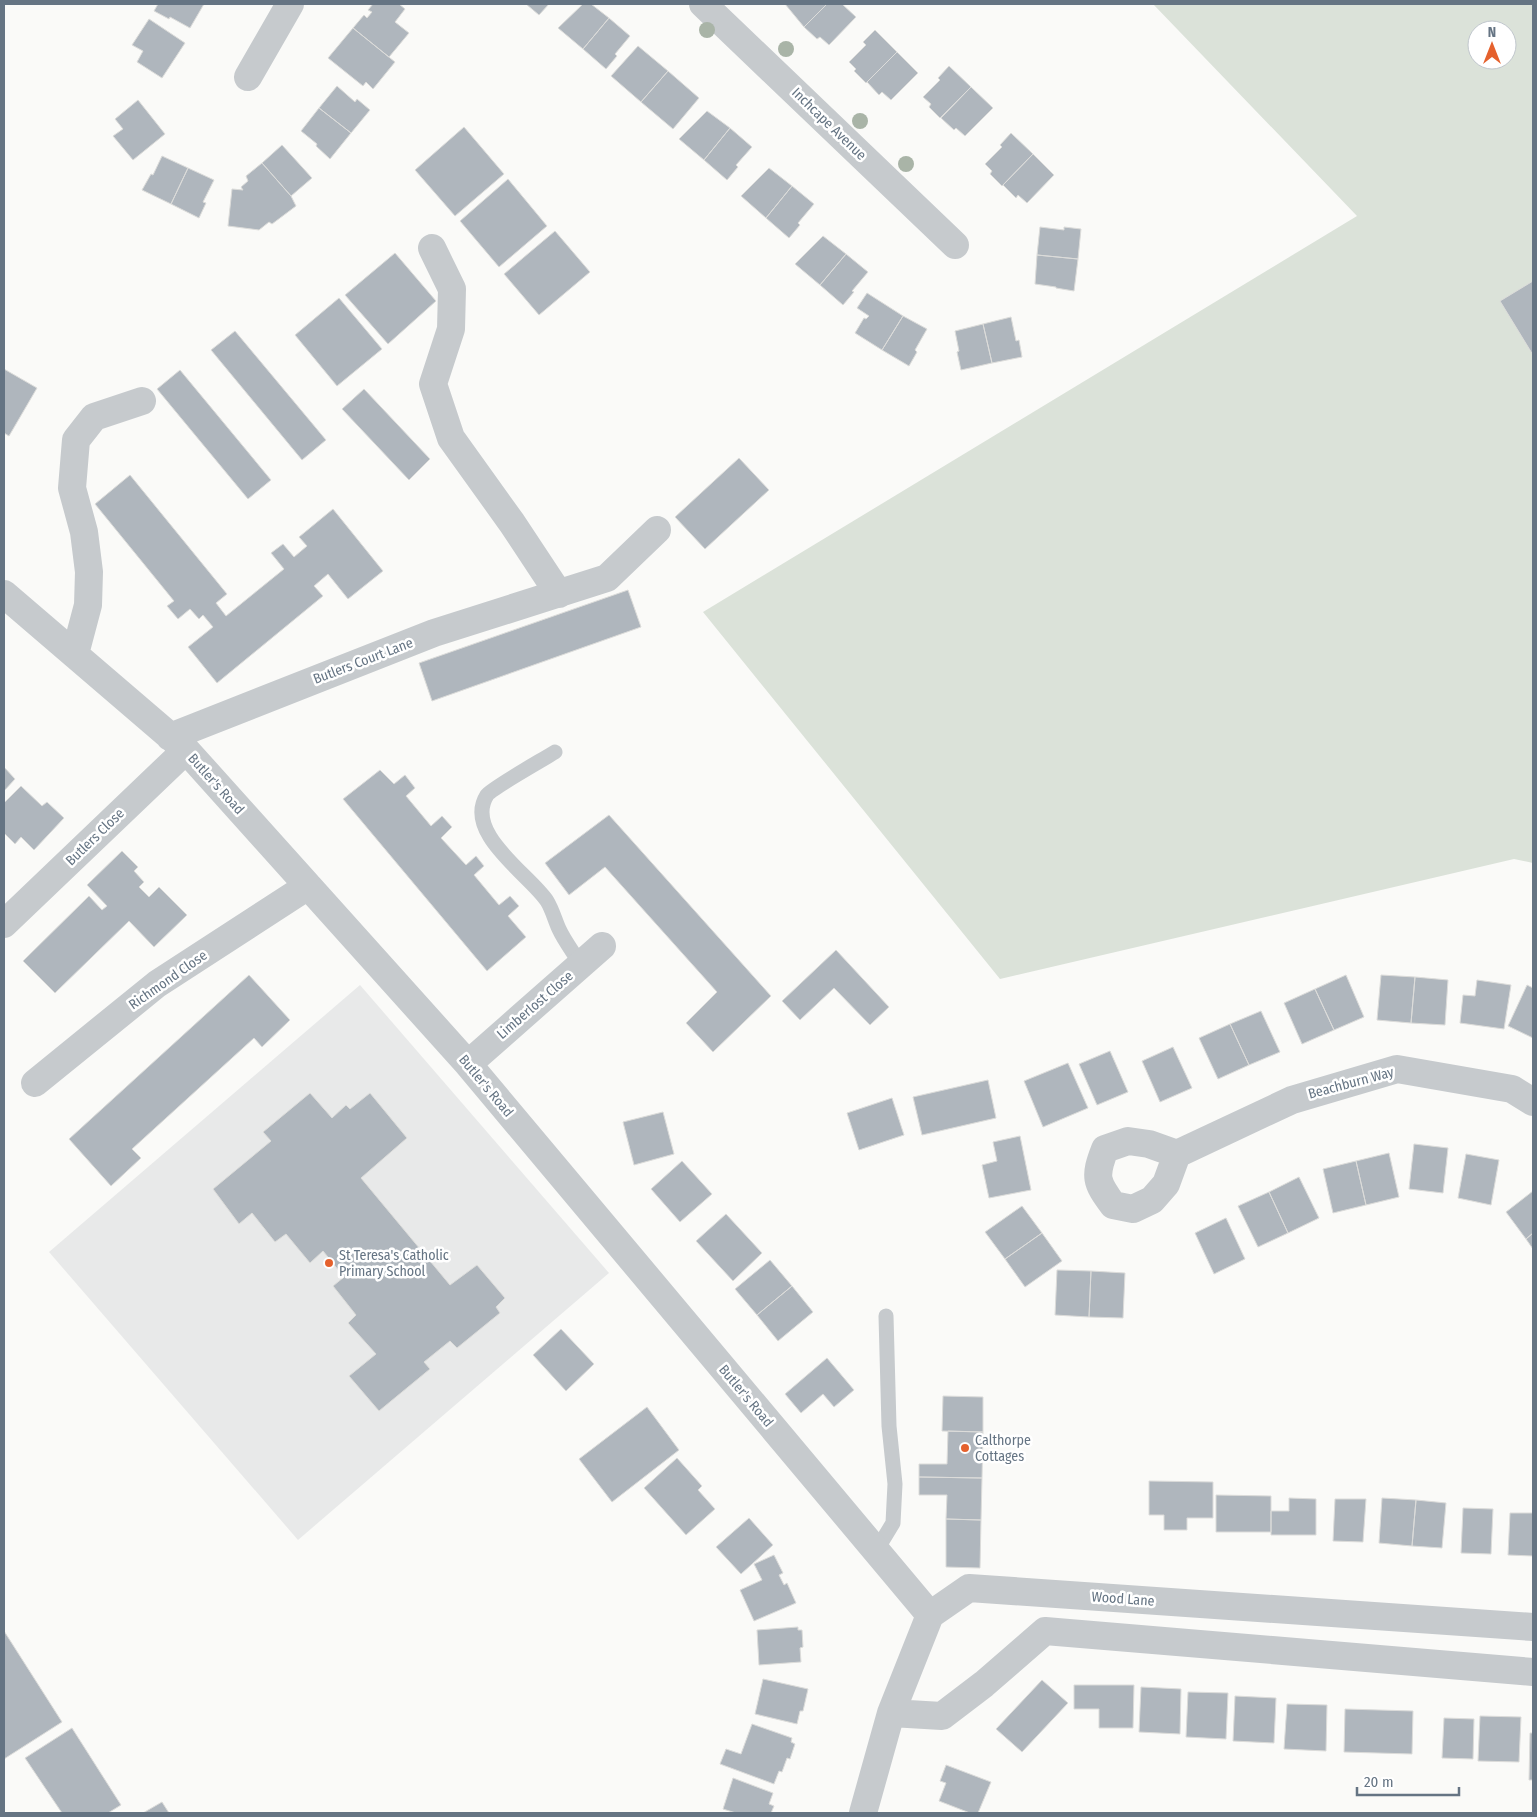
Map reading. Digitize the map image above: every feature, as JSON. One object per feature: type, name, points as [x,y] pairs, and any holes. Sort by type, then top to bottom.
[{"type":"street","points":[[248,76],[290,4]]},
{"type":"street","name":"Inchcape Avenue","points":[[703,4],[955,245]]},
{"type":"street","points":[[432,248],[452,289],[451,329],[433,384],[451,438],[512,523],[559,594]]},
{"type":"street","points":[[74,654],[88,605],[90,572],[84,532],[72,488],[76,440],[94,417],[142,401]]},
{"type":"street","name":"Butlers Court Lane","points":[[178,743],[434,633],[607,578],[656,530]]},
{"type":"street","name":"Butler's Road","points":[[4,594],[178,743],[308,886],[468,1064],[930,1615]]},
{"type":"street","name":"Butlers Close","points":[[4,924],[178,743]]},
{"type":"street","name":"Richmond Close","points":[[35,1083],[157,984],[308,886]]},
{"type":"street","name":"Limberlost Close","points":[[468,1064],[602,946]]},
{"type":"street","name":"Beachburn Way","points":[[1177,1154],[1292,1100],[1397,1069],[1512,1089],[1533,1102]]},
{"type":"street","name":"Wood Lane","points":[[930,1615],[969,1588],[1533,1628]]},
{"type":"street","points":[[863,1813],[890,1713],[930,1615]]},
{"type":"street","points":[[890,1713],[942,1716],[984,1684],[1045,1631],[1533,1672]]},
{"type":"lane","points":[[555,752],[488,794],[483,806],[483,820],[489,833],[508,860],[546,901],[560,931],[581,965]]},
{"type":"lane","points":[[876,1551],[893,1523],[895,1484],[889,1426],[886,1316]]},
{"type":"shaded area","points":[[1153,4],[1533,4],[1533,863],[1514,859],[1000,979],[703,612],[1357,216]]},
{"type":"shaded area","name":"St Teresa's Catholic Primary School","points":[[360,985],[609,1273],[298,1540],[49,1252]]},
{"type":"building","points":[[158,4],[204,4],[190,28],[154,11]]},
{"type":"building","points":[[373,4],[399,4],[405,9],[395,22],[409,33],[389,57],[353,28],[364,15],[367,18],[372,12],[368,10]]},
{"type":"building","points":[[526,4],[549,4],[539,15]]},
{"type":"building","points":[[583,4],[591,4],[609,18],[583,49],[558,28]]},
{"type":"building","points":[[785,4],[827,4],[804,27]]},
{"type":"building","points":[[827,4],[842,4],[856,17],[829,45],[820,37],[817,39],[804,27]]},
{"type":"building","points":[[609,18],[630,36],[615,54],[617,56],[606,69],[583,49]]},
{"type":"building","points":[[149,19],[185,43],[162,78],[137,62],[143,51],[132,45]]},
{"type":"building","points":[[353,28],[395,62],[373,89],[366,82],[363,86],[328,58]]},
{"type":"building","points":[[875,30],[897,52],[866,83],[854,71],[856,69],[849,62],[866,45],[863,42]]},
{"type":"building","points":[[638,46],[668,71],[641,102],[611,76]]},
{"type":"building","points":[[897,52],[918,73],[891,100],[882,92],[879,95],[867,82]]},
{"type":"building","points":[[949,66],[971,87],[940,118],[929,107],[931,104],[923,97],[940,80],[938,78]]},
{"type":"building","points":[[668,71],[699,98],[673,129],[641,102]]},
{"type":"building","points":[[337,86],[355,102],[357,99],[370,110],[351,133],[319,108]]},
{"type":"building","points":[[971,87],[993,108],[965,136],[956,128],[954,130],[941,118]]},
{"type":"building","points":[[138,100],[165,134],[133,160],[113,136],[123,129],[115,119]]},
{"type":"building","points":[[319,108],[351,133],[330,159],[316,146],[317,144],[301,131]]},
{"type":"building","points":[[707,111],[730,128],[704,160],[679,139]]},
{"type":"building","points":[[464,127],[504,174],[455,216],[415,170]]},
{"type":"building","points":[[730,128],[752,147],[736,165],[738,167],[727,180],[704,160]]},
{"type":"building","points":[[1011,133],[1033,154],[1002,186],[990,174],[992,171],[985,164],[1002,147],[1000,145]]},
{"type":"building","points":[[282,145],[312,178],[291,196],[262,163]]},
{"type":"building","points":[[1033,154],[1054,175],[1027,203],[1018,195],[1016,198],[1003,185]]},
{"type":"building","points":[[162,156],[188,168],[171,204],[142,190],[151,174],[153,175]]},
{"type":"building","points":[[262,163],[291,196],[296,206],[272,224],[269,222],[259,230],[228,226],[232,189],[243,190],[241,187],[248,181],[246,176]]},
{"type":"building","points":[[188,168],[214,180],[203,202],[206,203],[199,218],[171,204]]},
{"type":"building","points":[[769,168],[792,186],[766,218],[741,196]]},
{"type":"building","points":[[508,179],[547,226],[499,267],[460,221]]},
{"type":"building","points":[[792,186],[814,204],[798,223],[800,225],[789,238],[766,218]]},
{"type":"building","points":[[1040,227],[1064,230],[1064,227],[1081,229],[1078,259],[1037,255]]},
{"type":"building","points":[[555,231],[590,272],[539,315],[504,274]]},
{"type":"building","points":[[823,236],[846,254],[820,285],[795,264]]},
{"type":"building","points":[[395,253],[436,301],[388,344],[345,295]]},
{"type":"building","points":[[846,254],[868,272],[843,305],[820,285]]},
{"type":"building","points":[[1037,255],[1078,259],[1074,291],[1035,284]]},
{"type":"building","points":[[1533,281],[1533,355],[1500,301]]},
{"type":"building","points":[[867,293],[903,316],[882,350],[855,333],[864,318],[866,319],[869,316],[857,308]]},
{"type":"building","points":[[339,298],[382,349],[337,386],[295,335]]},
{"type":"building","points":[[903,316],[927,329],[915,350],[917,352],[909,366],[882,350]]},
{"type":"building","points":[[1011,317],[1016,341],[1019,340],[1022,357],[992,363],[983,324]]},
{"type":"building","points":[[983,324],[992,363],[961,370],[955,331]]},
{"type":"building","points":[[235,331],[326,440],[302,460],[211,350]]},
{"type":"building","points":[[4,369],[37,388],[9,436],[4,433]]},
{"type":"building","points":[[180,370],[271,480],[248,499],[157,389]]},
{"type":"building","points":[[364,389],[430,459],[409,480],[342,409]]},
{"type":"building","points":[[739,458],[769,490],[705,549],[675,517]]},
{"type":"building","points":[[130,475],[227,594],[216,603],[226,616],[284,569],[271,553],[283,544],[294,557],[307,546],[299,537],[333,509],[383,571],[348,599],[328,574],[314,586],[323,596],[217,683],[188,647],[213,627],[203,615],[199,619],[190,609],[178,619],[167,606],[174,601],[95,504]]},
{"type":"building","points":[[628,590],[641,627],[432,701],[419,663]]},
{"type":"building","points":[[4,767],[15,779],[4,791]]},
{"type":"building","points":[[380,770],[394,784],[405,775],[415,788],[406,796],[431,826],[442,816],[452,827],[441,838],[466,865],[476,856],[484,866],[474,875],[499,905],[510,896],[519,906],[508,916],[526,937],[487,971],[343,799]]},
{"type":"building","points":[[21,786],[42,806],[47,802],[64,818],[34,850],[21,837],[15,844],[4,833],[4,803]]},
{"type":"building","points":[[609,815],[771,996],[713,1052],[686,1023],[717,992],[605,867],[569,895],[545,863]]},
{"type":"building","points":[[122,851],[138,867],[134,871],[144,882],[139,887],[149,897],[159,887],[187,915],[154,947],[129,921],[55,993],[23,961],[89,896],[102,910],[107,906],[87,885]]},
{"type":"building","points":[[836,950],[889,1007],[870,1025],[834,988],[800,1020],[782,1001]]},
{"type":"building","points":[[249,975],[290,1020],[262,1047],[254,1038],[132,1149],[141,1158],[111,1186],[69,1139]]},
{"type":"building","points":[[1346,975],[1364,1017],[1334,1030],[1315,989]]},
{"type":"building","points":[[1381,975],[1415,977],[1411,1023],[1377,1020]]},
{"type":"building","points":[[1415,977],[1448,980],[1445,1025],[1411,1023]]},
{"type":"building","points":[[1477,980],[1511,985],[1504,1029],[1460,1023],[1463,995],[1475,996]]},
{"type":"building","points":[[1527,985],[1533,988],[1533,1038],[1508,1026]]},
{"type":"building","points":[[1315,989],[1334,1030],[1302,1044],[1284,1003]]},
{"type":"building","points":[[1261,1011],[1280,1052],[1249,1065],[1230,1024]]},
{"type":"building","points":[[1230,1024],[1249,1065],[1218,1079],[1199,1038]]},
{"type":"building","points":[[1173,1047],[1192,1088],[1160,1102],[1142,1061]]},
{"type":"building","points":[[1110,1051],[1128,1092],[1097,1105],[1079,1064]]},
{"type":"building","points":[[1068,1063],[1088,1108],[1043,1127],[1024,1081]]},
{"type":"building","points":[[988,1080],[996,1118],[922,1135],[913,1097]]},
{"type":"building","points":[[310,1093],[332,1118],[346,1105],[350,1109],[370,1093],[407,1138],[361,1178],[450,1285],[477,1265],[505,1298],[496,1307],[500,1313],[457,1348],[450,1341],[424,1362],[430,1369],[379,1411],[349,1376],[376,1354],[348,1323],[356,1315],[333,1286],[344,1277],[323,1251],[310,1263],[286,1234],[275,1242],[252,1213],[239,1224],[213,1189],[271,1141],[263,1132]]},
{"type":"building","points":[[892,1098],[904,1135],[859,1150],[847,1113]]},
{"type":"building","points":[[663,1112],[674,1154],[634,1165],[623,1122]]},
{"type":"building","points":[[1020,1136],[1031,1190],[989,1198],[982,1165],[997,1161],[993,1142]]},
{"type":"building","points":[[1414,1144],[1448,1148],[1443,1193],[1409,1189]]},
{"type":"building","points":[[1389,1153],[1399,1197],[1366,1205],[1356,1161]]},
{"type":"building","points":[[1466,1154],[1499,1160],[1491,1205],[1458,1198]]},
{"type":"building","points":[[682,1161],[712,1194],[680,1222],[651,1189]]},
{"type":"building","points":[[1356,1161],[1366,1205],[1333,1213],[1323,1169]]},
{"type":"building","points":[[1299,1177],[1319,1218],[1288,1233],[1269,1192]]},
{"type":"building","points":[[1533,1191],[1533,1233],[1526,1239],[1506,1212]]},
{"type":"building","points":[[1269,1192],[1288,1233],[1258,1247],[1238,1206]]},
{"type":"building","points":[[1022,1206],[1042,1233],[1005,1259],[985,1232]]},
{"type":"building","points":[[726,1214],[762,1253],[733,1281],[696,1241]]},
{"type":"building","points":[[1226,1218],[1245,1259],[1214,1274],[1195,1233]]},
{"type":"building","points":[[1042,1233],[1062,1261],[1025,1287],[1005,1259]]},
{"type":"building","points":[[1533,1233],[1533,1249],[1526,1239]]},
{"type":"building","points":[[770,1260],[792,1286],[757,1315],[735,1289]]},
{"type":"building","points":[[1057,1270],[1091,1271],[1089,1317],[1055,1315]]},
{"type":"building","points":[[1091,1271],[1125,1273],[1123,1318],[1089,1317]]},
{"type":"building","points":[[792,1286],[813,1312],[778,1341],[757,1315]]},
{"type":"building","points":[[561,1329],[594,1364],[566,1391],[533,1355]]},
{"type":"building","points":[[827,1358],[854,1390],[834,1407],[823,1394],[801,1413],[785,1394]]},
{"type":"building","name":"Calthorpe Cottages","points":[[943,1396],[983,1397],[983,1432],[942,1431]]},
{"type":"building","points":[[647,1407],[679,1450],[612,1502],[579,1459]]},
{"type":"building","name":"Calthorpe Cottages","points":[[948,1431],[983,1432],[982,1478],[919,1477],[919,1464],[947,1464]]},
{"type":"building","points":[[677,1458],[702,1486],[698,1490],[715,1509],[686,1535],[644,1488]]},
{"type":"building","name":"Calthorpe Cottages","points":[[919,1477],[982,1478],[981,1520],[946,1519],[947,1495],[919,1495]]},
{"type":"building","points":[[1149,1481],[1213,1482],[1213,1518],[1187,1518],[1187,1530],[1164,1530],[1164,1515],[1149,1515]]},
{"type":"building","points":[[1216,1495],[1271,1496],[1271,1532],[1216,1532]]},
{"type":"building","points":[[1289,1498],[1316,1499],[1316,1535],[1271,1535],[1271,1511],[1289,1511]]},
{"type":"building","points":[[1382,1498],[1416,1500],[1412,1546],[1379,1543]]},
{"type":"building","points":[[1335,1499],[1366,1499],[1363,1542],[1333,1541]]},
{"type":"building","points":[[1416,1500],[1446,1503],[1442,1548],[1412,1546]]},
{"type":"building","points":[[1463,1508],[1493,1509],[1491,1554],[1461,1553]]},
{"type":"building","points":[[1510,1513],[1533,1513],[1533,1556],[1508,1555]]},
{"type":"building","points":[[749,1518],[773,1545],[741,1574],[716,1547]]},
{"type":"building","points":[[946,1519],[981,1520],[980,1568],[946,1567]]},
{"type":"building","points":[[774,1555],[783,1573],[779,1575],[784,1585],[787,1583],[796,1603],[754,1621],[740,1590],[762,1580],[754,1564]]},
{"type":"building","points":[[798,1627],[798,1630],[802,1630],[803,1647],[800,1648],[801,1662],[759,1665],[757,1630]]},
{"type":"building","points":[[4,1631],[62,1722],[4,1759]]},
{"type":"building","points":[[763,1679],[808,1689],[803,1711],[800,1711],[797,1724],[755,1714]]},
{"type":"building","points":[[1042,1680],[1068,1703],[1022,1752],[996,1729]]},
{"type":"building","points":[[1074,1685],[1134,1685],[1133,1728],[1099,1728],[1099,1709],[1074,1709]]},
{"type":"building","points":[[1141,1687],[1181,1689],[1180,1734],[1139,1732]]},
{"type":"building","points":[[1188,1692],[1228,1693],[1226,1739],[1186,1737]]},
{"type":"building","points":[[1235,1696],[1276,1698],[1274,1743],[1233,1741]]},
{"type":"building","points":[[1287,1704],[1327,1705],[1326,1751],[1284,1749]]},
{"type":"building","points":[[1345,1709],[1413,1711],[1412,1754],[1344,1752]]},
{"type":"building","points":[[1480,1716],[1521,1717],[1519,1762],[1478,1761]]},
{"type":"building","points":[[1444,1718],[1474,1719],[1473,1759],[1442,1758]]},
{"type":"building","points":[[752,1724],[792,1738],[791,1742],[795,1744],[790,1759],[787,1758],[782,1772],[779,1771],[774,1784],[720,1764],[726,1749],[741,1754]]},
{"type":"building","points":[[72,1728],[121,1805],[108,1813],[62,1813],[25,1758]]},
{"type":"building","points":[[1530,1733],[1533,1733],[1533,1780],[1529,1780]]},
{"type":"building","points":[[946,1765],[991,1782],[978,1813],[970,1813],[939,1801],[946,1783],[940,1781]]},
{"type":"building","points":[[733,1778],[773,1793],[769,1804],[774,1806],[771,1813],[736,1813],[723,1809]]},
{"type":"building","points":[[162,1802],[169,1813],[143,1813]]},
{"type":"place","name":"St Teresa's Catholic Primary School","points":[[329,1263]]},
{"type":"place","name":"Calthorpe Cottages","points":[[965,1448]]}]
